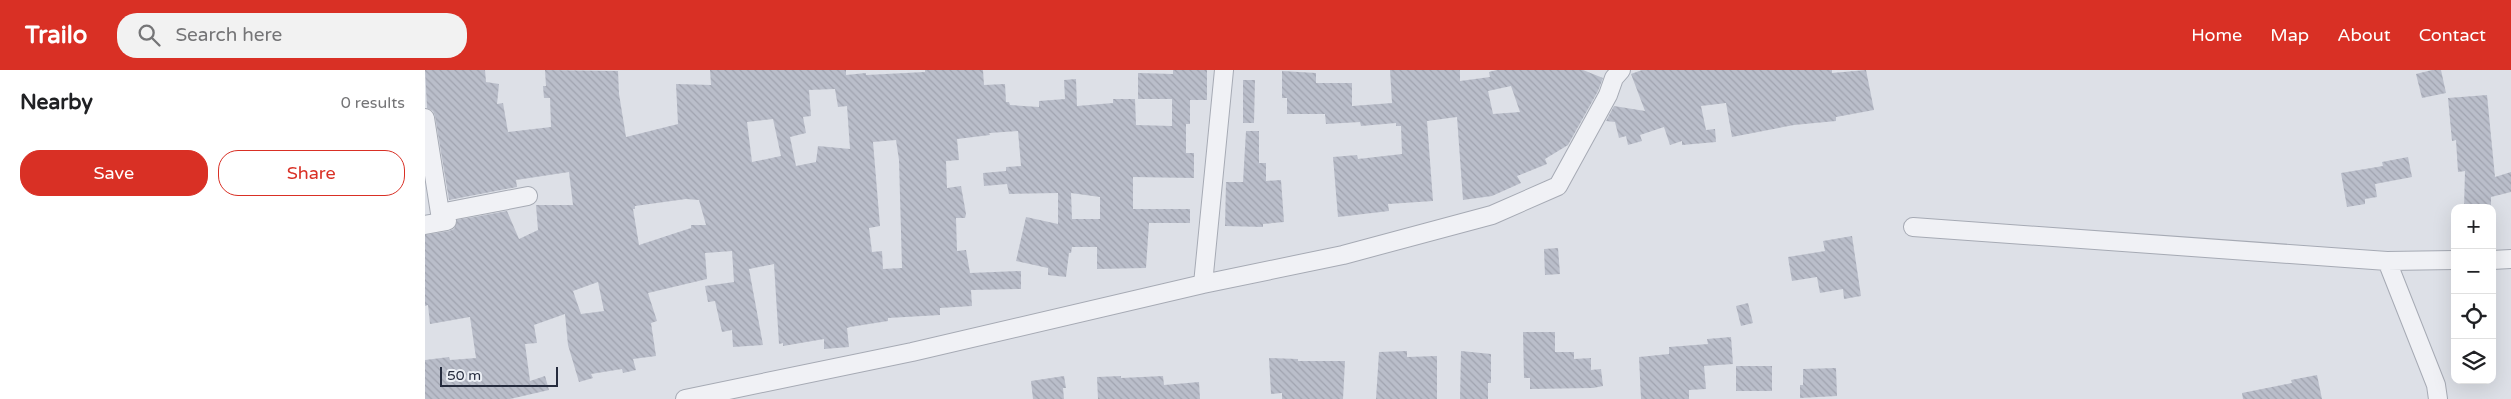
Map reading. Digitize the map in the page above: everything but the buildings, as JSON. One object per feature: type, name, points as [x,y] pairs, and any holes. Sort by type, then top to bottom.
[{"type":"street","points":[[1203,284],[1224,70]]},
{"type":"street","points":[[685,399],[760,392],[1203,284],[1343,255],[1493,215],[1558,186],[1608,95],[1614,78],[1621,70]]},
{"type":"street","points":[[425,118],[440,213],[447,222],[425,226]]},
{"type":"street","points":[[440,213],[528,196]]},
{"type":"street","points":[[1913,227],[2387,261],[2451,260]]},
{"type":"street","points":[[2496,260],[2511,260]]},
{"type":"street","points":[[2387,261],[2436,385],[2438,399]]}]
